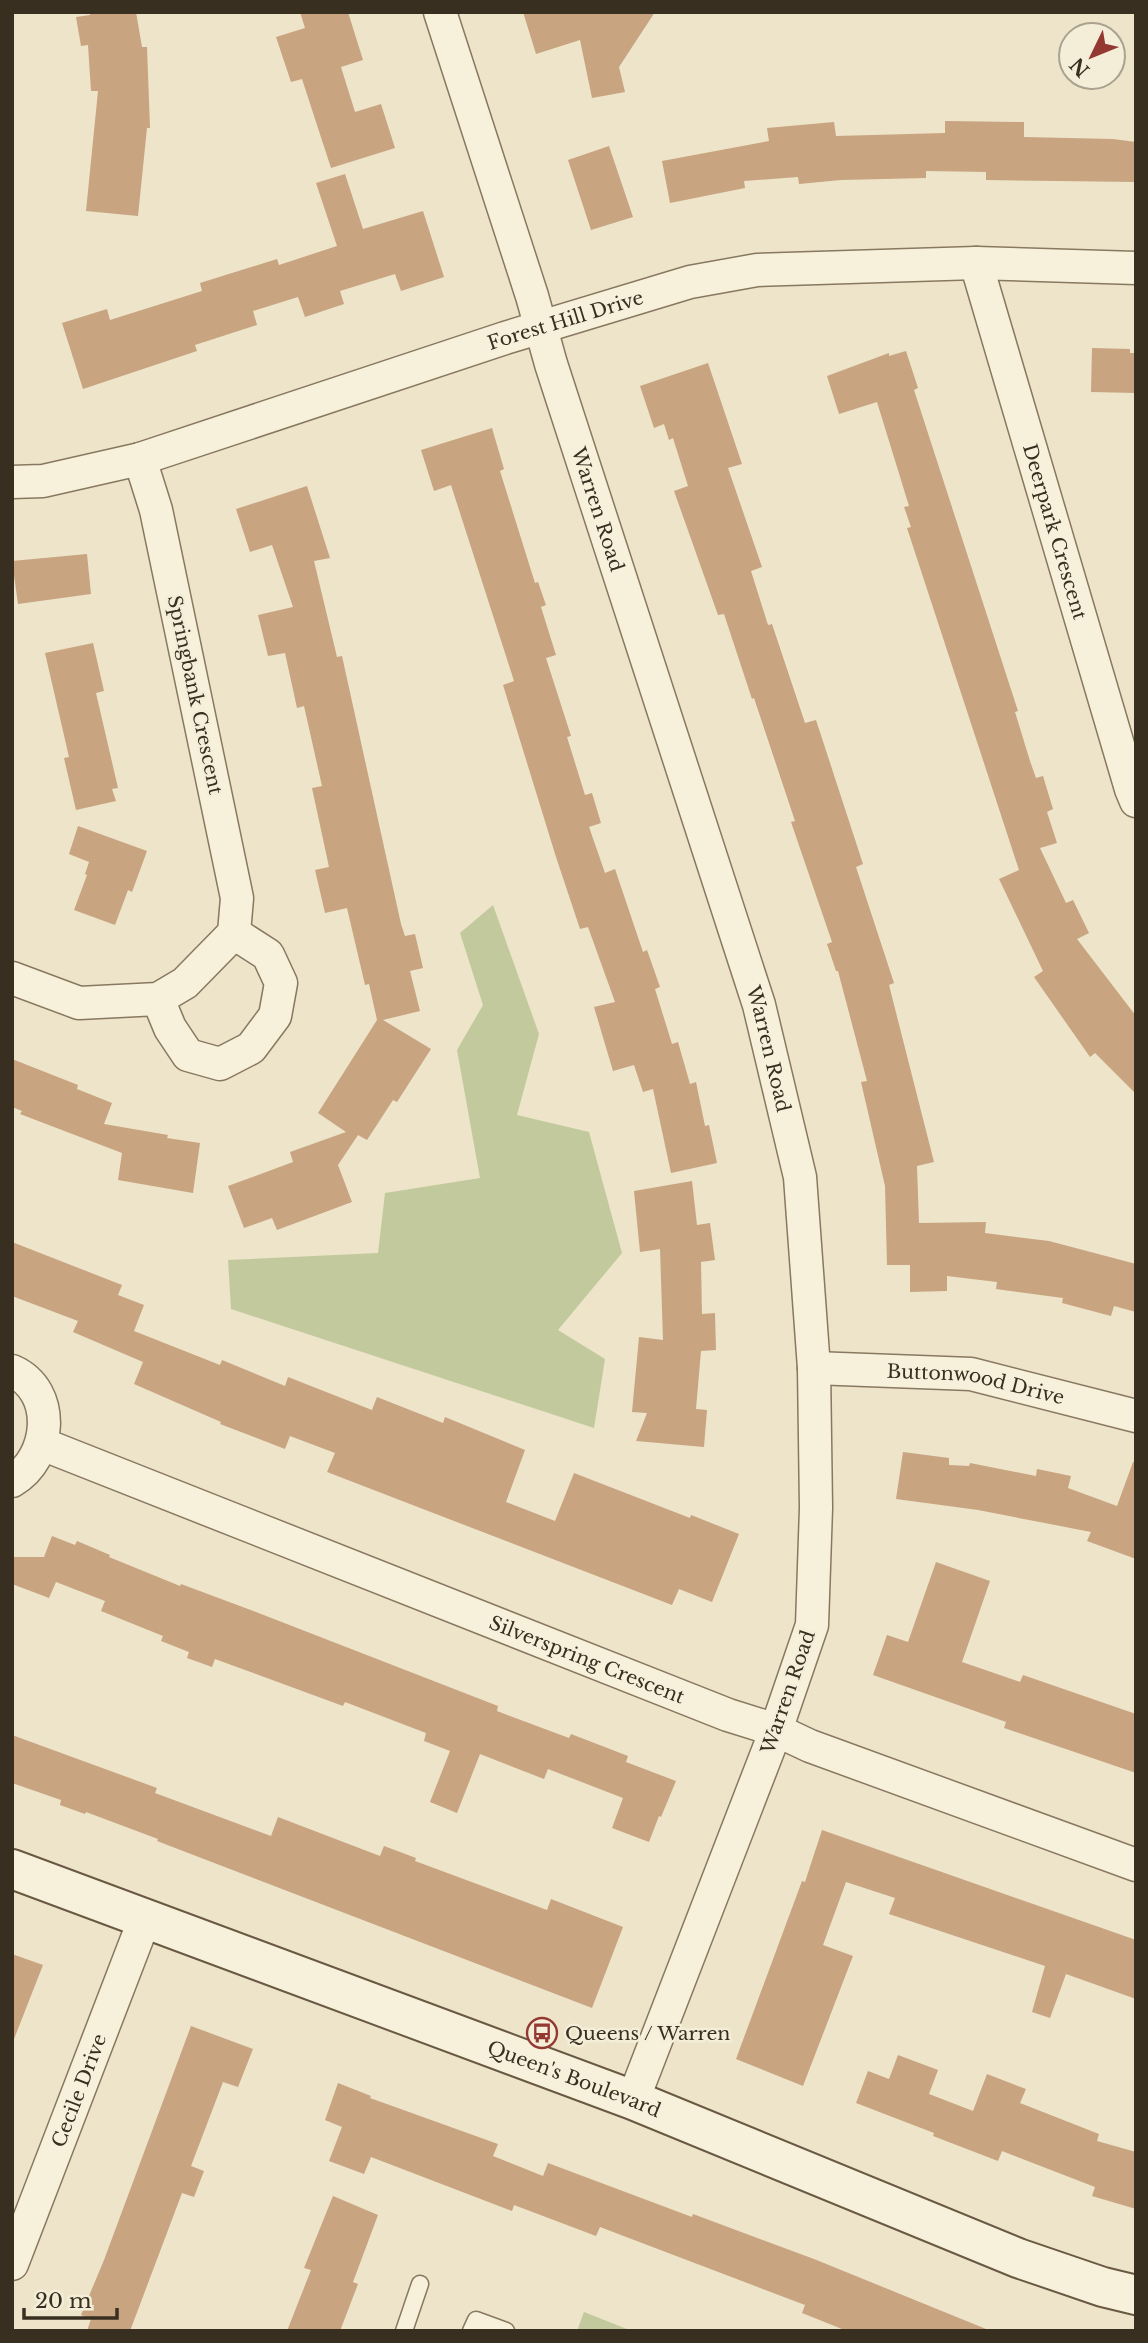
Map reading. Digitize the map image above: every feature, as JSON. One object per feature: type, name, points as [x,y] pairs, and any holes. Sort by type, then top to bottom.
[{"type":"street","name":"Warren Road","points":[[440,12],[759,1005],[800,1177],[814,1368],[816,1508],[812,1625],[776,1730],[633,2101]]},
{"type":"street","name":"Forest Hill Drive","points":[[12,482],[43,481],[140,459],[690,282],[757,270],[976,264],[1136,268]]},
{"type":"street","name":"Deerpark Crescent","points":[[976,264],[1130,789],[1136,801]]},
{"type":"street","name":"Springbank Crescent","points":[[140,459],[156,510],[237,898],[234,933]]},
{"type":"street","points":[[12,978],[79,1003],[158,999],[185,983],[234,933],[268,955],[281,983],[275,1016],[251,1048],[220,1064],[188,1055],[170,1028],[158,999]]},
{"type":"street","name":"Buttonwood Drive","points":[[814,1368],[971,1374],[1136,1416]]},
{"type":"street","points":[[12,1371],[34,1390],[45,1422],[43,1444],[36,1460],[21,1476],[12,1481]]},
{"type":"street","name":"Silverspring Crescent","points":[[43,1444],[728,1715],[776,1730],[810,1746],[1136,1865]]},
{"type":"street","name":"Queen's Boulevard","points":[[12,1868],[633,2101],[1018,2258],[1102,2287],[1136,2295]]},
{"type":"street","name":"Cecile Drive","points":[[12,2264],[145,1918]]},
{"type":"lane","points":[[404,2331],[420,2284]]},
{"type":"lane","points":[[471,2331],[476,2320],[506,2331]]},
{"type":"green space","points":[[493,905],[539,1034],[517,1115],[589,1132],[622,1253],[558,1330],[605,1359],[594,1428],[231,1309],[228,1260],[378,1253],[385,1193],[480,1178],[457,1050],[483,1005],[460,933]]},
{"type":"green space","points":[[584,2312],[632,2331],[577,2331]]},
{"type":"building","points":[[90,12],[136,12],[142,47],[147,47],[150,128],[147,128],[138,216],[86,211],[98,91],[91,91],[88,45],[81,46],[76,17],[90,15]]},
{"type":"building","points":[[300,12],[348,12],[363,60],[341,67],[355,112],[381,104],[395,148],[331,168],[302,79],[291,82],[276,37],[305,28]]},
{"type":"building","points":[[523,12],[655,12],[619,67],[625,92],[592,98],[580,40],[536,54]]},
{"type":"building","points":[[945,121],[1024,122],[1024,137],[1136,142],[1136,182],[986,180],[986,172],[926,171],[926,178],[799,184],[798,177],[744,181],[745,188],[670,203],[662,161],[769,141],[767,128],[834,122],[836,136],[945,133]]},
{"type":"building","points":[[609,146],[633,217],[591,230],[568,160]]},
{"type":"building","points":[[345,174],[363,229],[423,211],[444,277],[401,291],[395,274],[340,291],[344,304],[305,317],[298,297],[253,311],[257,325],[195,345],[197,351],[83,389],[62,323],[107,309],[110,320],[202,291],[200,283],[277,259],[279,265],[337,246],[316,183]]},
{"type":"building","points":[[1092,348],[1130,349],[1130,353],[1136,353],[1136,393],[1091,392]]},
{"type":"building","points":[[906,351],[918,388],[914,390],[1018,711],[1015,712],[1030,761],[1036,778],[1043,776],[1053,809],[1047,812],[1057,843],[1040,848],[1066,903],[1073,900],[1089,933],[1077,939],[1136,1016],[1136,1094],[1095,1053],[1090,1057],[1034,977],[1043,971],[999,879],[1019,870],[907,528],[911,527],[904,507],[909,506],[877,402],[839,414],[827,376],[889,353],[889,356]]},
{"type":"building","points":[[708,363],[742,464],[728,468],[762,567],[751,571],[805,723],[816,720],[863,864],[856,867],[894,983],[889,985],[934,1162],[917,1166],[919,1223],[986,1222],[985,1233],[1049,1241],[1136,1264],[1136,1312],[1114,1306],[1111,1316],[1062,1303],[1063,1298],[996,1289],[997,1282],[947,1276],[947,1291],[910,1292],[910,1265],[887,1265],[885,1186],[861,1082],[867,1081],[838,971],[827,944],[832,942],[791,822],[795,821],[754,698],[752,699],[724,614],[718,615],[674,491],[688,486],[673,438],[669,440],[664,424],[654,428],[640,386]]},
{"type":"building","points":[[492,428],[504,469],[500,471],[535,583],[538,582],[546,605],[541,607],[556,655],[546,658],[571,736],[567,737],[585,795],[592,793],[601,823],[589,827],[605,873],[615,869],[643,952],[647,950],[660,987],[655,989],[672,1044],[678,1042],[690,1084],[696,1082],[705,1126],[709,1125],[717,1163],[671,1173],[653,1089],[643,1092],[634,1065],[613,1071],[594,1007],[615,1002],[588,927],[580,929],[556,857],[503,685],[514,681],[451,485],[434,491],[421,450]]},
{"type":"building","points":[[307,486],[330,558],[314,561],[337,657],[342,656],[401,924],[405,936],[415,934],[423,968],[410,971],[420,1011],[383,1020],[431,1049],[397,1102],[393,1100],[367,1140],[358,1135],[338,1165],[352,1202],[277,1230],[272,1218],[244,1228],[228,1186],[293,1162],[290,1152],[346,1132],[318,1113],[377,1020],[369,984],[365,985],[347,908],[325,913],[315,870],[329,867],[312,788],[322,786],[304,706],[297,708],[285,653],[268,656],[258,615],[293,607],[272,545],[250,552],[236,509]]},
{"type":"building","points":[[87,554],[91,594],[18,604],[12,561]]},
{"type":"building","points":[[93,643],[104,691],[96,693],[118,788],[112,789],[116,801],[76,810],[64,758],[69,757],[45,653]]},
{"type":"building","points":[[78,826],[147,851],[132,892],[128,890],[115,925],[74,910],[89,862],[69,854]]},
{"type":"building","points":[[12,1059],[78,1085],[77,1089],[112,1103],[104,1124],[200,1143],[193,1193],[118,1180],[122,1153],[20,1114],[22,1111],[12,1107]]},
{"type":"building","points":[[692,1181],[697,1225],[710,1223],[715,1260],[701,1262],[702,1314],[715,1313],[716,1350],[701,1351],[696,1409],[707,1410],[704,1447],[636,1441],[647,1413],[632,1412],[639,1337],[663,1340],[660,1249],[640,1252],[634,1191]]},
{"type":"building","points":[[12,1242],[122,1285],[118,1295],[144,1305],[134,1331],[220,1365],[222,1360],[285,1386],[288,1377],[372,1410],[377,1397],[443,1423],[445,1417],[525,1450],[506,1502],[555,1521],[574,1473],[739,1534],[712,1602],[679,1589],[672,1605],[327,1472],[335,1453],[290,1436],[285,1449],[220,1424],[221,1422],[134,1384],[143,1362],[73,1332],[78,1321],[12,1296]]},
{"type":"building","points":[[903,1452],[949,1458],[949,1465],[969,1466],[970,1463],[1036,1476],[1037,1469],[1071,1476],[1068,1488],[1117,1506],[1133,1462],[1136,1462],[1136,1559],[1087,1541],[1091,1532],[978,1510],[896,1499]]},
{"type":"building","points":[[52,1536],[75,1545],[77,1541],[180,1586],[181,1584],[248,1609],[498,1706],[497,1711],[569,1738],[571,1734],[628,1756],[626,1762],[676,1781],[649,1842],[612,1828],[623,1798],[548,1769],[544,1779],[480,1754],[457,1813],[430,1802],[450,1751],[424,1741],[426,1733],[345,1702],[343,1706],[215,1659],[212,1667],[187,1658],[189,1652],[161,1641],[163,1636],[101,1611],[105,1601],[56,1582],[49,1598],[12,1584],[12,1557],[44,1557]]},
{"type":"building","points":[[936,1562],[990,1581],[962,1662],[1020,1682],[1023,1675],[1136,1714],[1136,1773],[1004,1728],[1006,1722],[873,1675],[887,1635],[908,1642]]},
{"type":"building","points":[[12,1735],[157,1788],[155,1793],[271,1836],[278,1817],[380,1856],[384,1846],[416,1858],[415,1861],[547,1910],[551,1899],[623,1927],[592,2008],[157,1841],[158,1839],[60,1805],[61,1800],[12,1783]]},
{"type":"building","points":[[822,1830],[1136,1940],[1136,1999],[1066,1974],[1050,2018],[1032,2012],[1045,1966],[889,1914],[895,1898],[846,1882],[823,1945],[853,1956],[803,2086],[736,2059],[802,1881],[805,1882]]},
{"type":"building","points":[[12,1954],[43,1965],[14,2039],[12,2039]]},
{"type":"building","points":[[191,2026],[253,2049],[238,2087],[223,2082],[191,2166],[204,2171],[194,2197],[182,2193],[130,2331],[87,2331],[91,2319],[81,2315]]},
{"type":"building","points":[[898,2055],[938,2070],[929,2094],[973,2111],[987,2074],[1026,2089],[1020,2103],[1099,2134],[1097,2141],[1136,2152],[1136,2209],[1092,2196],[1095,2187],[1002,2151],[998,2161],[856,2103],[868,2071],[889,2079]]},
{"type":"building","points":[[338,2083],[371,2096],[370,2098],[498,2144],[493,2156],[543,2176],[548,2163],[814,2259],[991,2331],[847,2331],[802,2313],[805,2305],[600,2227],[596,2236],[514,2205],[512,2211],[371,2157],[364,2174],[329,2161],[342,2127],[325,2120]]},
{"type":"building","points":[[333,2196],[378,2215],[353,2282],[358,2284],[340,2331],[287,2331],[311,2270],[304,2268]]},
{"type":"place","name":"Queens / Warren","points":[[542,2033]]}]
